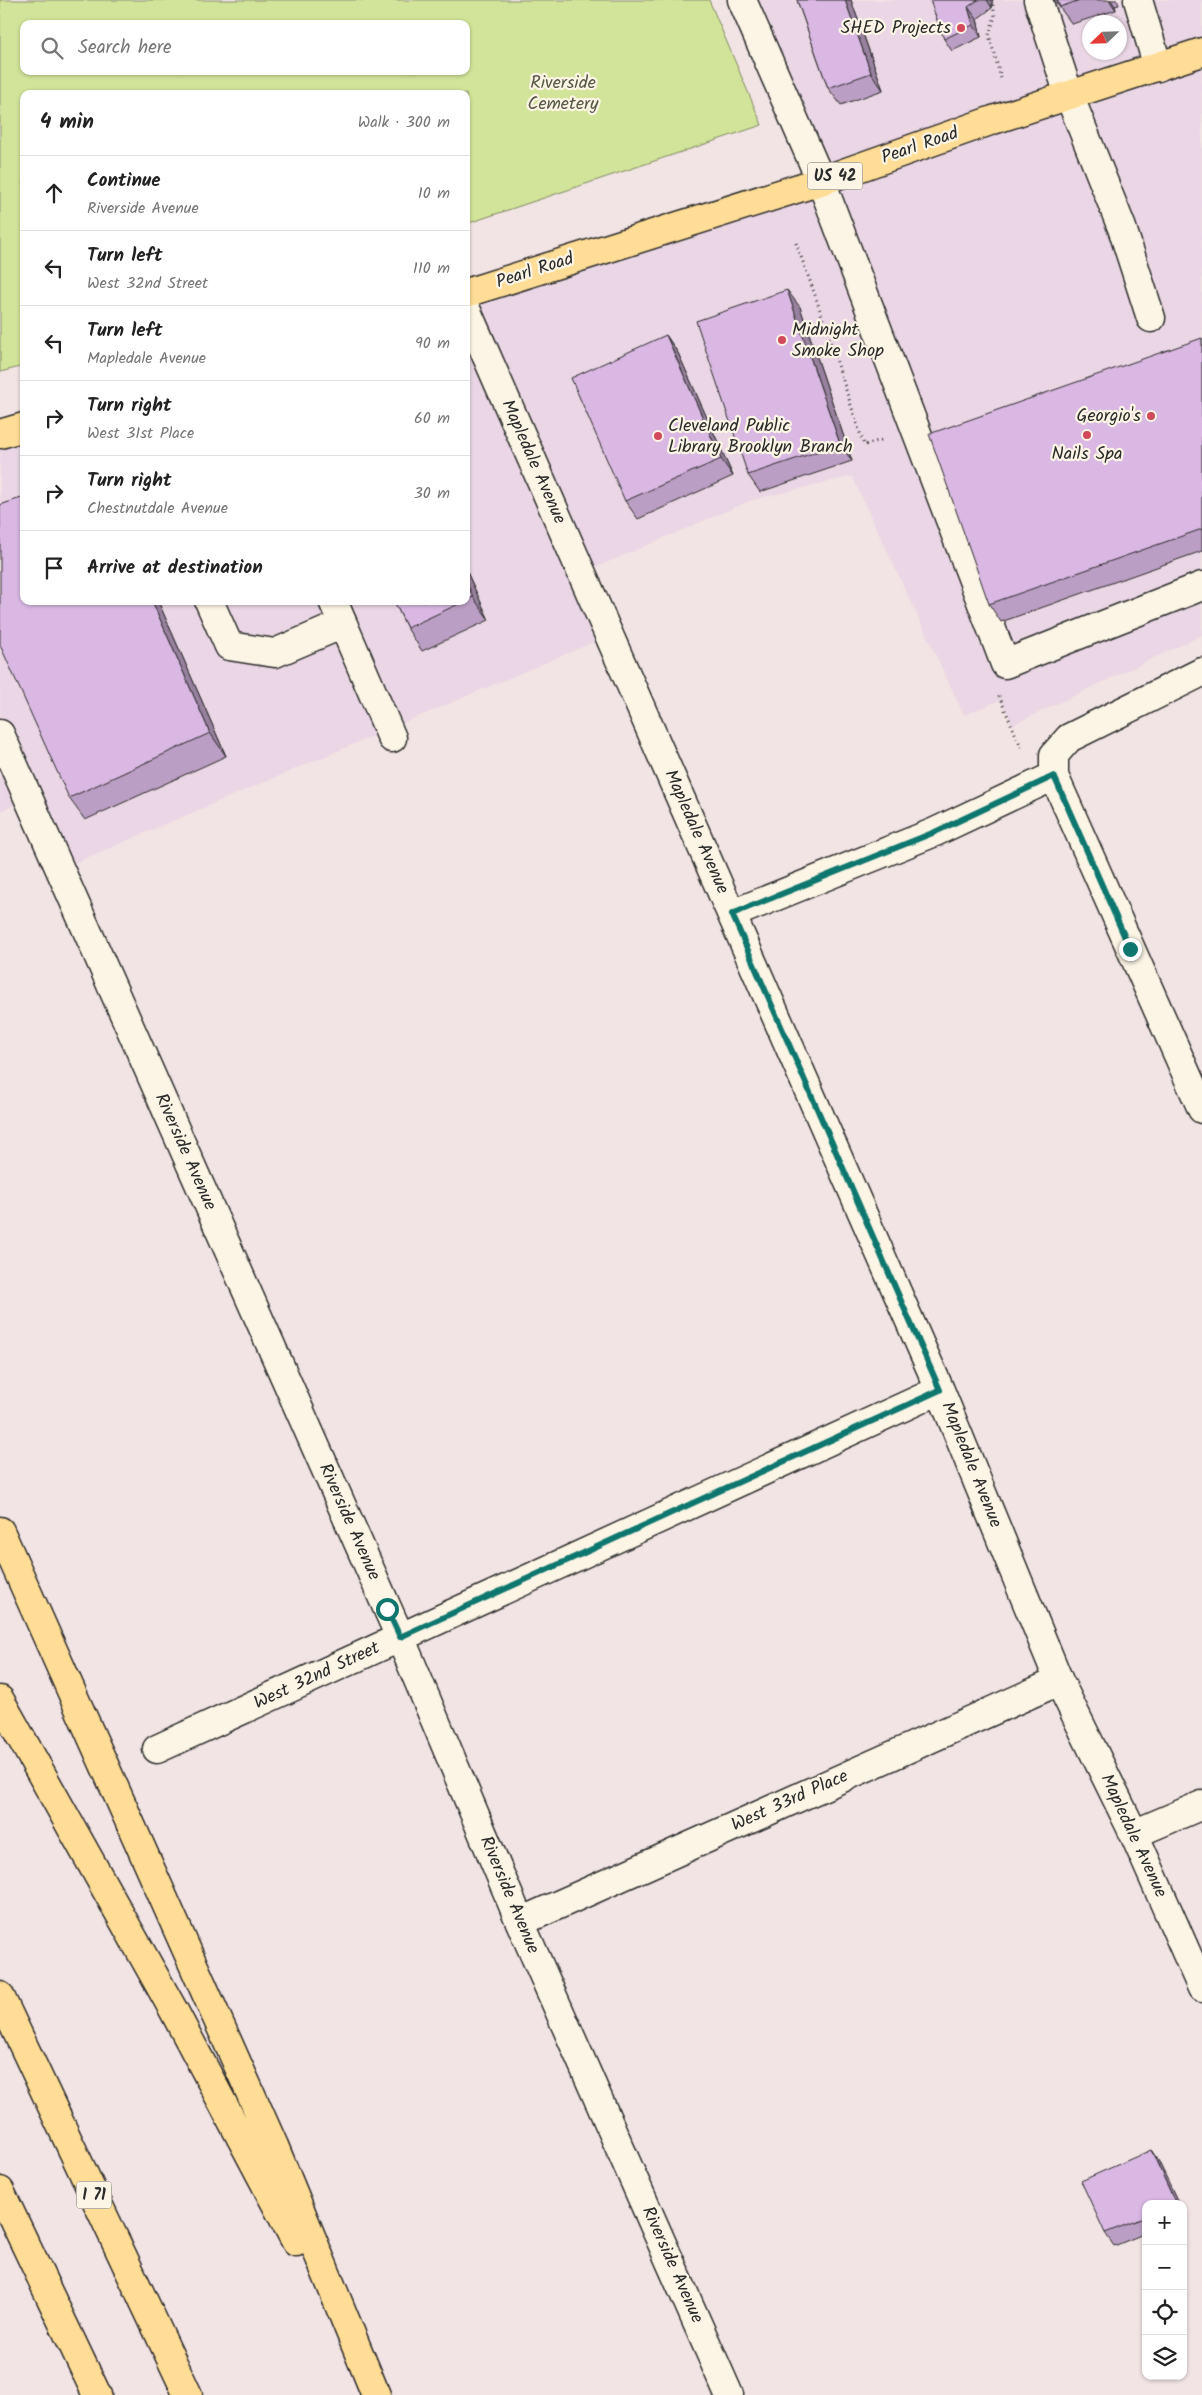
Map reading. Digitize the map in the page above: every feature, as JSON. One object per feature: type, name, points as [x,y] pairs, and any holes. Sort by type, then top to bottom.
[{"type":"main road","name":"Pearl Road","points":[[470,292],[821,181],[1202,52]]},
{"type":"main road","points":[[0,434],[20,428]]},
{"type":"main road","points":[[0,1531],[274,2146],[372,2386]]},
{"type":"main road","points":[[0,1700],[174,2011],[372,2386]]},
{"type":"main road","name":"I 71","points":[[0,1996],[188,2395]]},
{"type":"main road","points":[[0,2191],[97,2395]]},
{"type":"street","points":[[742,0],[821,181],[1005,664],[1202,586]]},
{"type":"street","points":[[1038,0],[1069,96],[1122,228],[1151,318]]},
{"type":"street","points":[[1138,0],[1158,67]]},
{"type":"street","name":"Mapledale Avenue","points":[[470,318],[940,1390],[1059,1680],[1134,1834],[1202,1988]]},
{"type":"street","points":[[211,605],[229,646],[275,653],[338,612],[392,738]]},
{"type":"street","points":[[1202,672],[1069,738],[1054,755],[1054,776],[1202,1109]]},
{"type":"street","name":"Riverside Avenue","points":[[0,734],[400,1637],[520,1922],[729,2395]]},
{"type":"street","points":[[732,914],[935,832],[1054,776]]},
{"type":"street","name":"West 32nd Street","points":[[158,1749],[940,1390]]},
{"type":"street","name":"West 33rd Place","points":[[520,1922],[1059,1680]]},
{"type":"street","points":[[1134,1834],[1202,1805]]},
{"type":"path","points":[[992,0],[995,16],[989,35],[1001,78]]},
{"type":"shaded area","points":[[742,0],[1202,0],[1202,635],[1012,725],[1001,700],[964,715],[852,476],[752,500],[582,573],[610,635],[60,869],[29,799],[0,811],[0,434],[20,428],[20,605],[470,605],[470,292],[821,181]]},
{"type":"green space","name":"Riverside Cemetery","points":[[0,0],[709,0],[762,125],[470,223],[470,90],[20,90],[20,367],[0,372]]},
{"type":"building","points":[[797,0],[845,0],[871,73],[828,88]]},
{"type":"building","points":[[930,0],[978,0],[968,7],[973,25],[944,39]]},
{"type":"building","points":[[1057,0],[1080,0],[1060,7]]},
{"type":"building","points":[[787,290],[840,444],[748,475],[696,321]]},
{"type":"building","name":"Cleveland Public Library Brooklyn Branch","points":[[666,335],[721,459],[625,501],[571,378]]},
{"type":"building","points":[[1202,338],[1202,529],[989,604],[929,434]]},
{"type":"building","points":[[20,498],[20,605],[154,605],[210,733],[69,798],[0,645],[0,505]]},
{"type":"building","points":[[396,605],[456,605],[407,628]]},
{"type":"building","points":[[1151,2150],[1174,2200],[1142,2200],[1142,2219],[1105,2233],[1081,2181]]},
{"type":"place","name":"SHED Projects","points":[[961,28]]},
{"type":"place","name":"Midnight Smoke Shop","points":[[782,340]]},
{"type":"place","name":"Georgio's","points":[[1151,416]]},
{"type":"place","name":"Nails Spa","points":[[1087,435]]},
{"type":"place","name":"Cleveland Public Library Brooklyn Branch","points":[[658,436]]},
{"type":"route","points":[[387,1609],[400,1637],[940,1390],[732,914],[935,832],[1054,776],[1130,949]]}]
